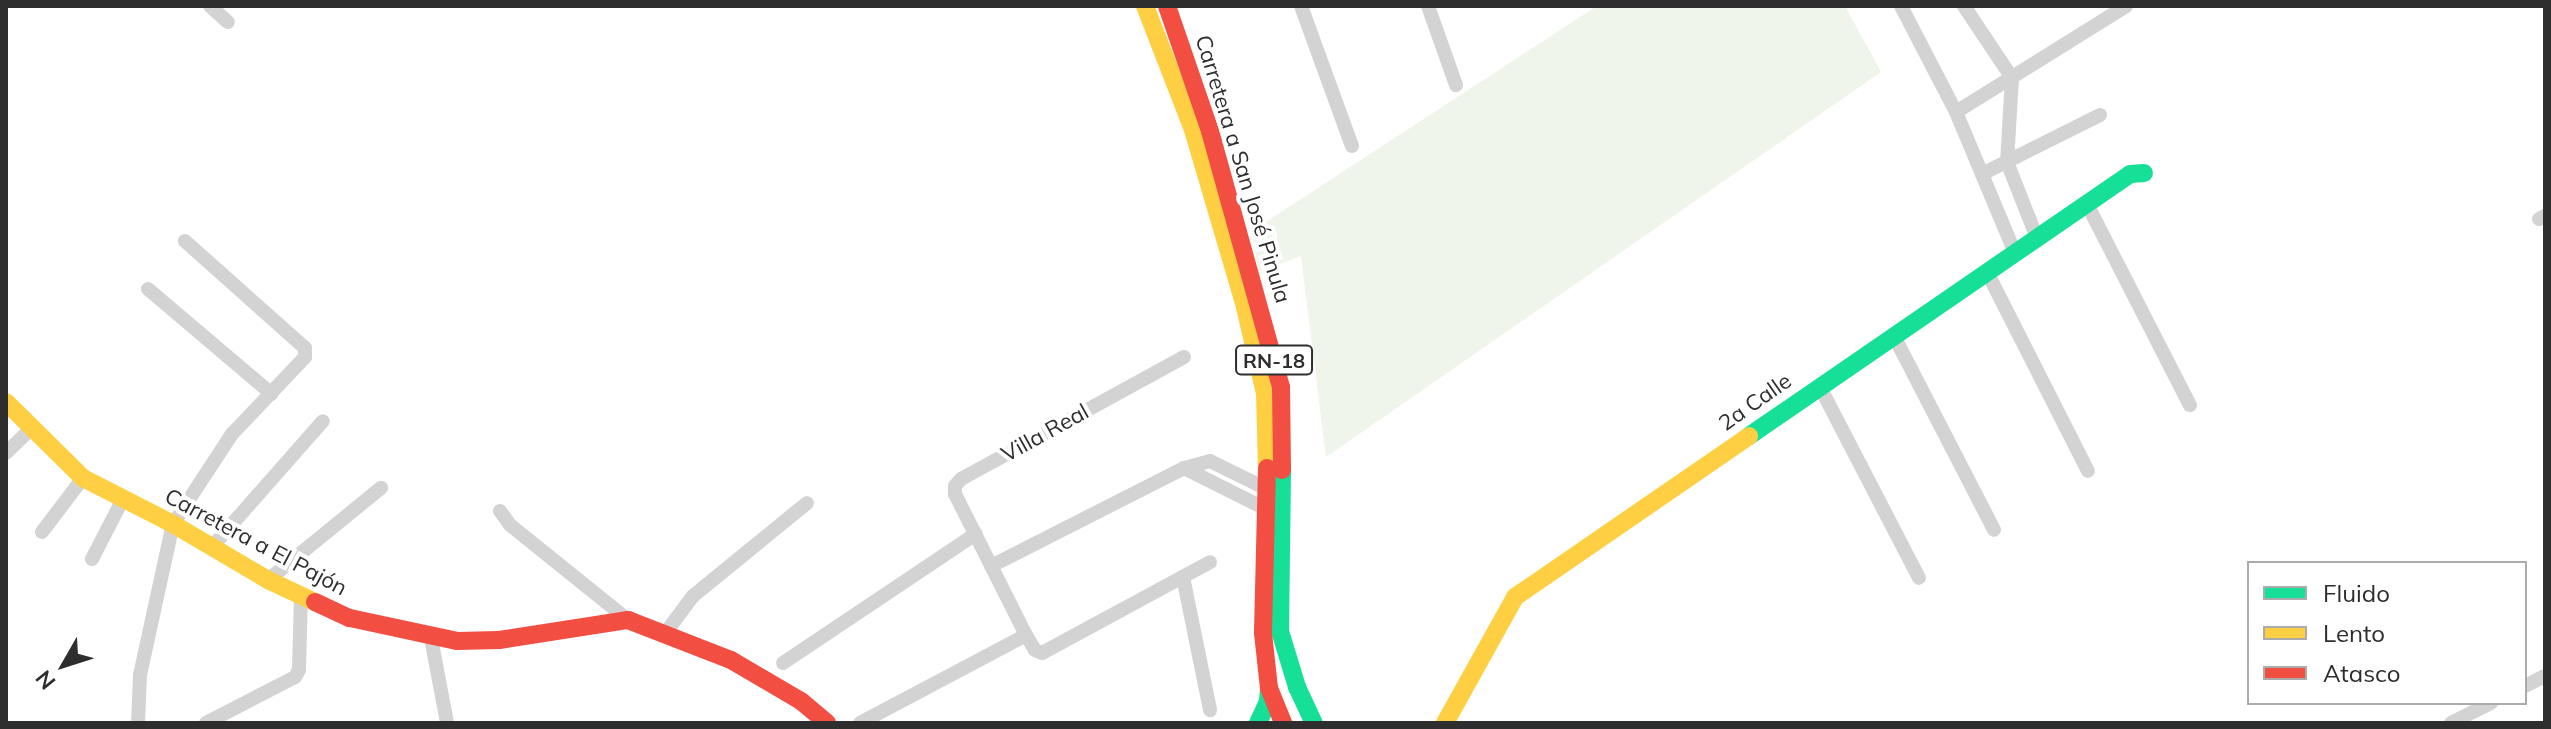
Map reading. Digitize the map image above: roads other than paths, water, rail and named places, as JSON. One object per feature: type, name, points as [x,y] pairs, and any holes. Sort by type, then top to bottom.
[{"type":"street","points":[[210,6],[228,22]]},
{"type":"street","name":"Carretera a San José Pinula","points":[[1145,6],[1193,130],[1244,303],[1265,393],[1267,489],[1263,633],[1269,688],[1283,723]]},
{"type":"street","points":[[1301,6],[1352,146]]},
{"type":"street","points":[[1428,6],[1456,85]]},
{"type":"street","points":[[1901,6],[1956,112],[2015,253]]},
{"type":"street","points":[[1964,6],[2012,78],[2007,162],[2037,238]]},
{"type":"street","points":[[1956,112],[2126,6]]},
{"type":"street","name":"Carretera a San José Pinula","points":[[1173,9],[1281,387],[1283,523],[1280,631],[1297,687],[1314,723]]},
{"type":"street","points":[[1982,174],[2100,115]]},
{"type":"street","name":"2a Calle","points":[[1445,723],[1515,597],[1825,395],[1991,280],[2015,253],[2130,174],[2144,173]]},
{"type":"street","points":[[2087,204],[2190,405]]},
{"type":"street","points":[[138,723],[140,675],[173,524],[232,434],[305,357],[305,348],[185,241]]},
{"type":"street","points":[[1991,280],[2088,471]]},
{"type":"street","points":[[148,289],[272,394]]},
{"type":"street","points":[[1898,344],[1994,530]]},
{"type":"street","name":"Villa Real","points":[[1026,635],[955,494],[955,486],[961,479],[1184,357]]},
{"type":"street","points":[[1825,395],[1919,578]]},
{"type":"street","name":"Carretera a El Pajón","points":[[6,402],[30,430],[83,478],[122,501],[173,524],[268,580],[350,618],[431,638],[499,640],[628,620],[666,632],[743,666],[801,701],[827,723]]},
{"type":"street","points":[[211,548],[323,421]]},
{"type":"street","points":[[6,453],[30,430]]},
{"type":"street","points":[[991,566],[1184,468],[1210,461],[1267,489]]},
{"type":"street","points":[[1184,468],[1266,509]]},
{"type":"street","points":[[42,532],[83,478]]},
{"type":"street","points":[[268,580],[381,488]]},
{"type":"street","points":[[92,559],[122,501]]},
{"type":"street","points":[[666,632],[693,596],[807,503]]},
{"type":"street","points":[[500,511],[510,525],[628,620]]},
{"type":"street","points":[[783,663],[976,534]]},
{"type":"street","points":[[860,723],[1026,635],[1035,650],[1042,653],[1210,562]]},
{"type":"street","points":[[1183,577],[1210,710]]},
{"type":"street","points":[[206,723],[295,677],[299,670],[301,596]]},
{"type":"street","points":[[431,638],[447,723]]},
{"type":"street","points":[[2527,685],[2545,676]]},
{"type":"street","points":[[1258,723],[1268,702],[1269,688]]},
{"type":"street","points":[[2451,723],[2487,705]]}]
